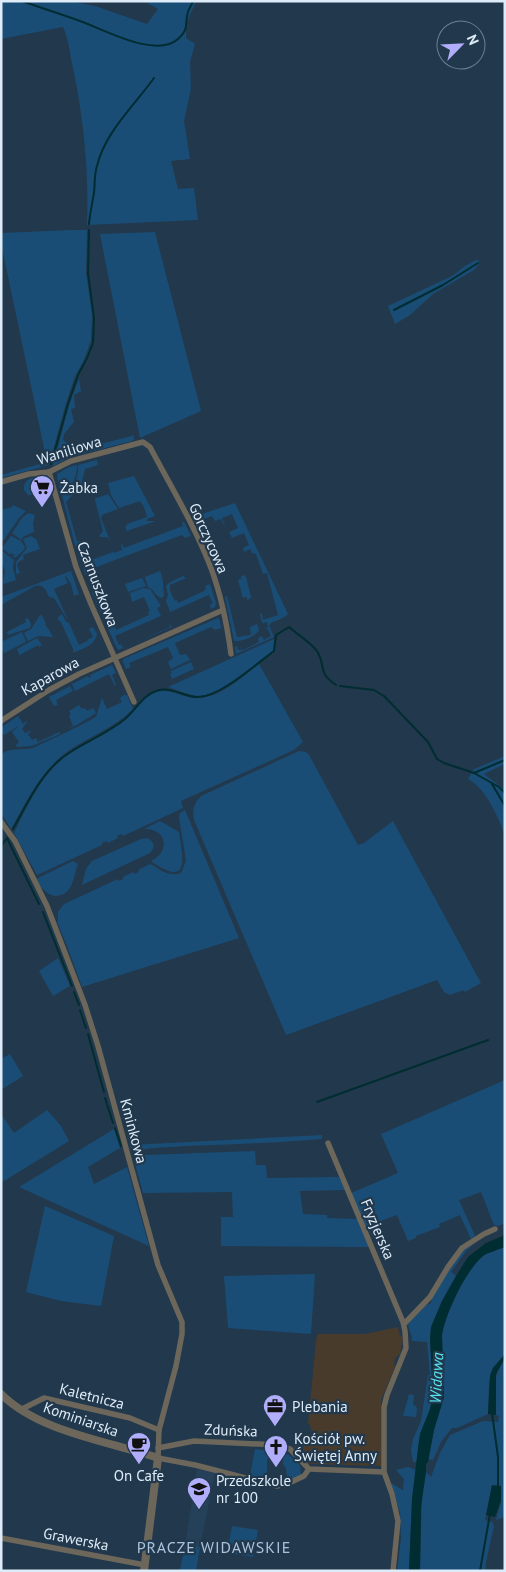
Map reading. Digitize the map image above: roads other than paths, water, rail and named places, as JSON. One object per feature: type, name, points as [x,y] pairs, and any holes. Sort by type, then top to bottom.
[{"type":"street","name":"Waniliowa","points":[[1,482],[29,474],[50,472],[71,461],[143,442]]},
{"type":"street","name":"Gorczycowa","points":[[143,442],[150,447],[198,536],[213,575],[223,610],[232,654]]},
{"type":"street","name":"Czarnuszkowa","points":[[50,472],[76,566],[134,702]]},
{"type":"street","name":"Kaparowa","points":[[1,721],[49,690],[79,674],[223,610]]},
{"type":"street","name":"Kminkowa","points":[[1,822],[14,841],[47,906],[85,1005],[96,1038],[158,1265],[182,1322],[179,1349],[158,1429],[158,1458]]},
{"type":"street","name":"Fryzjerska","points":[[328,1143],[404,1324],[406,1348],[385,1400],[384,1472],[392,1494],[398,1520],[393,1571]]},
{"type":"street","points":[[404,1324],[430,1297],[462,1248],[495,1229]]},
{"type":"street","name":"Kominiarska","points":[[1,1394],[20,1410],[36,1419],[56,1427],[158,1458]]},
{"type":"street","name":"Kaletnicza","points":[[20,1410],[44,1398],[130,1418],[158,1429]]},
{"type":"street","name":"Zduńska","points":[[158,1448],[194,1441],[278,1445],[290,1449],[309,1469]]},
{"type":"street","points":[[145,1568],[158,1458],[273,1485],[287,1484],[304,1476],[309,1469],[384,1472]]},
{"type":"street","name":"Grawerska","points":[[1,1538],[38,1544],[145,1568]]},
{"type":"water","name":"Widawa","points":[[505,1235],[505,1247],[483,1256],[470,1271],[457,1293],[447,1316],[442,1336],[444,1397],[426,1464],[421,1507],[420,1571],[409,1571],[412,1499],[418,1448],[420,1434],[430,1409],[433,1395],[431,1327],[442,1301],[468,1257],[486,1243]]},
{"type":"water","points":[[505,1354],[496,1375],[496,1415],[488,1414],[490,1375],[493,1368]]},
{"type":"water","points":[[492,1485],[501,1486],[501,1501],[495,1517],[486,1515]]},
{"type":"waterway","points":[[22,1],[129,40],[157,46],[168,44],[182,35],[193,1]]},
{"type":"waterway","points":[[89,224],[95,173],[106,142],[154,78]]},
{"type":"waterway","points":[[51,464],[78,375],[93,343],[94,318],[88,273],[89,230]]},
{"type":"waterway","points":[[394,310],[443,285],[478,263]]},
{"type":"waterway","points":[[13,829],[43,777],[59,760],[105,733],[129,716],[151,693],[161,690],[172,690],[196,697],[205,696],[226,687],[274,651],[276,635],[289,627],[317,651],[326,676],[336,685]]},
{"type":"waterway","points":[[340,686],[374,690],[384,696],[428,742],[437,759],[474,773],[499,787],[505,793]]},
{"type":"waterway","points":[[474,773],[505,760]]},
{"type":"waterway","points":[[492,784],[505,806]]},
{"type":"waterway","points":[[1,846],[7,838],[39,904]]},
{"type":"waterway","points":[[43,912],[72,986]]},
{"type":"waterway","points":[[74,992],[79,1005]]},
{"type":"waterway","points":[[80,1010],[86,1028]]},
{"type":"waterway","points":[[88,1034],[104,1092]]},
{"type":"waterway","points":[[317,1102],[488,1040]]},
{"type":"waterway","points":[[105,1098],[113,1123]]},
{"type":"waterway","points":[[115,1128],[121,1146]]},
{"type":"waterway","points":[[492,1413],[498,1457],[498,1488]]},
{"type":"waterway","points":[[480,1571],[490,1514]]},
{"type":"place","name":"Żabka","points":[[42,508]]},
{"type":"place","name":"Plebania","points":[[275,1427]]},
{"type":"place","name":"On Cafe","points":[[139,1465]]},
{"type":"place","name":"Kościół pw. Świętej Anny","points":[[276,1468]]},
{"type":"place","name":"Przedszkole nr 100","points":[[199,1510]]},
{"type":"district","name":"PRACZE WIDAWSKIE","points":[[214,1547]]}]
